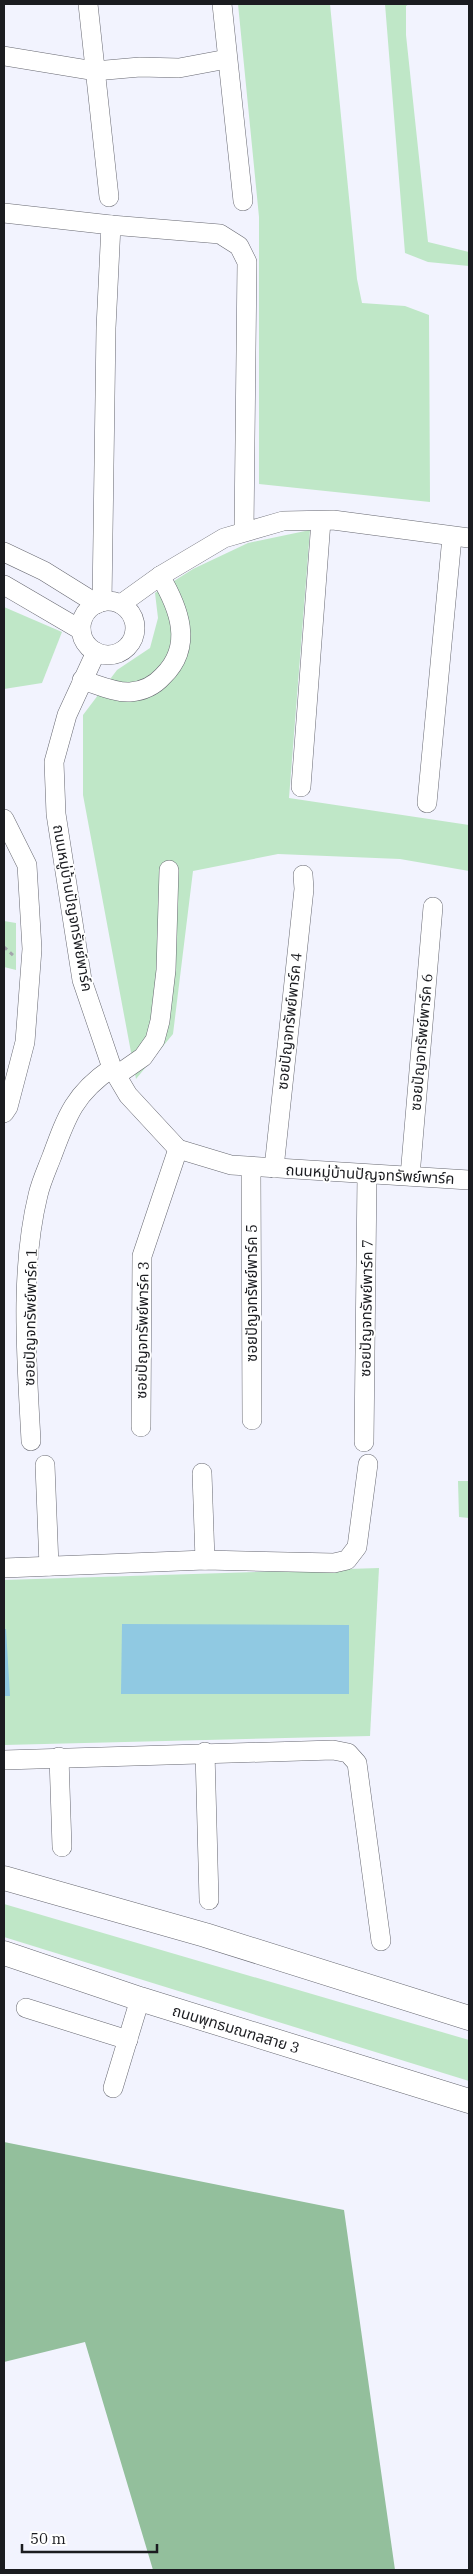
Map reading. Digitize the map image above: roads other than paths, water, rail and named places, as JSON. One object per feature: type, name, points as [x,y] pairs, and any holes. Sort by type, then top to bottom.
[{"type":"main road","points":[[4,1878],[205,1935],[469,2018]]},
{"type":"main road","name":"ถนนพุทธมณฑลสาย 3","points":[[4,1953],[140,1999],[469,2101]]},
{"type":"street","points":[[88,4],[109,197]]},
{"type":"street","points":[[222,4],[243,201]]},
{"type":"street","points":[[4,56],[95,71],[140,67],[178,68],[227,59]]},
{"type":"street","points":[[4,213],[111,225],[220,234],[239,246],[247,262],[244,530]]},
{"type":"street","points":[[100,603],[106,338],[111,225]]},
{"type":"street","points":[[4,552],[44,571],[100,603],[121,604],[160,576],[224,538],[244,530],[282,521],[321,521],[461,538],[427,803]]},
{"type":"street","points":[[301,787],[321,521]]},
{"type":"street","points":[[82,680],[129,692],[153,687],[173,667],[181,649],[181,622],[174,600],[160,576]]},
{"type":"street","points":[[4,585],[81,630],[88,647],[105,656],[123,652],[134,637],[133,618],[121,604]]},
{"type":"street","points":[[81,630],[86,614],[100,603]]},
{"type":"street","name":"ถนนหมู่บ้านปัญจทรัพย์พาร์ค","points":[[96,652],[66,715],[54,762],[56,814],[82,980],[115,1071],[128,1094],[178,1149],[231,1165],[469,1180]]},
{"type":"street","points":[[4,820],[27,865],[32,949],[25,1042],[5,1109]]},
{"type":"street","name":"ซอยปัญจทรัพย์พาร์ค 1","points":[[31,1441],[27,1258],[38,1195],[73,1104],[92,1082],[143,1057],[155,1040],[158,1031],[166,970],[169,870]]},
{"type":"street","name":"ซอยปัญจทรัพย์พาร์ค 4","points":[[274,1168],[304,889],[303,875]]},
{"type":"street","name":"ซอยปัญจทรัพย์พาร์ค 6","points":[[410,1176],[433,907]]},
{"type":"street","name":"ซอยปัญจทรัพย์พาร์ค 3","points":[[141,1427],[142,1256],[178,1149]]},
{"type":"street","name":"ซอยปัญจทรัพย์พาร์ค 5","points":[[251,1167],[252,1420]]},
{"type":"street","name":"ซอยปัญจทรัพย์พาร์ค 7","points":[[364,1442],[368,1175]]},
{"type":"street","points":[[4,1568],[205,1560],[334,1563],[347,1560],[356,1547],[368,1464]]},
{"type":"street","points":[[45,1465],[50,1566]]},
{"type":"street","points":[[202,1473],[205,1560]]},
{"type":"street","points":[[4,1760],[205,1752],[333,1750],[348,1752],[358,1763],[381,1941]]},
{"type":"street","points":[[205,1752],[209,1900]]},
{"type":"street","points":[[59,1757],[62,1847]]},
{"type":"street","points":[[113,2088],[140,1999]]},
{"type":"street","points":[[26,2008],[128,2040]]},
{"type":"water","points":[[122,1624],[349,1625],[349,1694],[121,1694]]},
{"type":"water","points":[[4,1629],[6,1629],[10,1696],[4,1696]]}]
